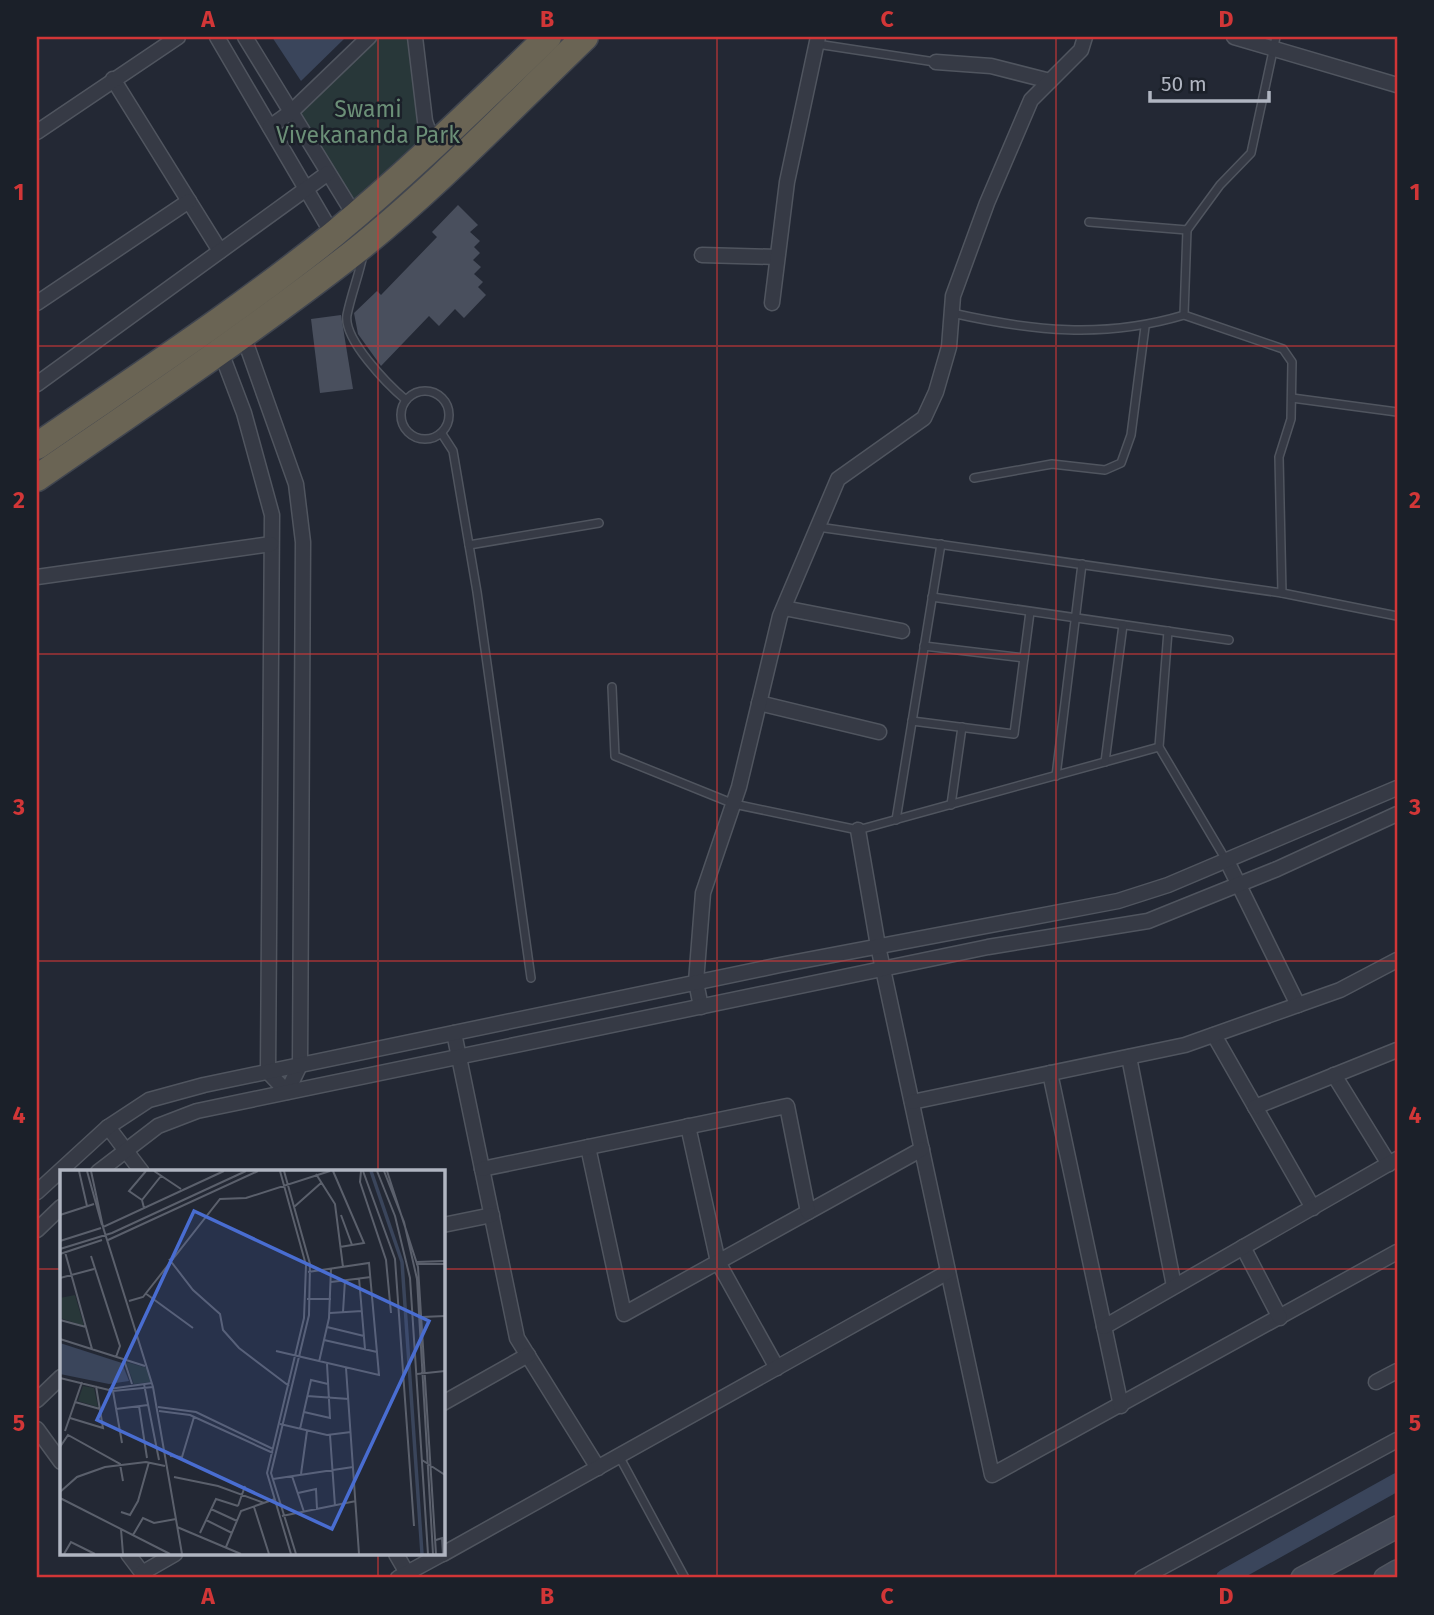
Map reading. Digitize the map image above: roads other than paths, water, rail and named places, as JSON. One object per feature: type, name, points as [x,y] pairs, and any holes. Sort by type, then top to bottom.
[{"type":"highway","points":[[239,323],[333,234],[434,147],[548,37]]},
{"type":"highway","points":[[37,446],[215,339],[366,241],[440,176],[585,37]]},
{"type":"highway","points":[[37,478],[215,339]]},
{"type":"street","points":[[37,132],[178,37]]},
{"type":"street","points":[[216,37],[333,234]]},
{"type":"street","points":[[245,37],[355,216]]},
{"type":"street","points":[[270,127],[290,112],[369,37]]},
{"type":"street","points":[[415,37],[425,121],[434,147]]},
{"type":"street","points":[[701,1007],[696,982],[703,893],[734,804],[783,608],[838,479],[924,418],[936,392],[949,347],[953,296],[987,203],[1031,100],[1081,50],[1085,37]]},
{"type":"street","points":[[1234,37],[1276,44],[1397,85]]},
{"type":"street","points":[[772,303],[787,182],[817,41]]},
{"type":"street","points":[[936,62],[991,66],[1050,81]]},
{"type":"street","points":[[113,79],[220,251]]},
{"type":"street","points":[[37,384],[328,173]]},
{"type":"street","points":[[37,303],[189,201]]},
{"type":"street","points":[[702,255],[777,257]]},
{"type":"street","points":[[239,323],[296,484],[303,542],[300,1065],[287,1092]]},
{"type":"street","points":[[215,339],[244,413],[272,515],[268,1072],[287,1092]]},
{"type":"street","points":[[37,577],[271,544]]},
{"type":"street","points":[[783,608],[902,631]]},
{"type":"street","points":[[759,703],[878,732]]},
{"type":"street","points":[[61,1170],[108,1127],[149,1100],[300,1065],[696,982],[1118,901],[1168,885],[1397,788]]},
{"type":"street","points":[[100,1170],[158,1126],[197,1111],[988,947],[1148,921],[1396,817],[1380,796]]},
{"type":"street","points":[[858,830],[878,946],[992,1475],[1397,1252]]},
{"type":"street","points":[[1227,860],[1298,1005]]},
{"type":"street","points":[[912,1102],[1185,1045],[1340,990],[1395,965]]},
{"type":"street","points":[[454,1033],[517,1338],[598,1468]]},
{"type":"street","points":[[1214,1035],[1313,1208]]},
{"type":"street","points":[[1255,1107],[1397,1050]]},
{"type":"street","points":[[1129,1057],[1174,1286]]},
{"type":"street","points":[[1050,1073],[1121,1406]]},
{"type":"street","points":[[1104,1327],[1393,1162],[1334,1075]]},
{"type":"street","points":[[482,1169],[787,1106],[808,1212]]},
{"type":"street","points":[[688,1126],[718,1262],[777,1368]]},
{"type":"street","points":[[108,1127],[140,1170]]},
{"type":"street","points":[[588,1147],[624,1314],[922,1149]]},
{"type":"street","points":[[37,1192],[60,1171]]},
{"type":"street","points":[[37,1229],[60,1208]]},
{"type":"street","points":[[444,1225],[492,1214]]},
{"type":"street","points":[[1243,1247],[1280,1318]]},
{"type":"street","points":[[444,1553],[948,1272]]},
{"type":"street","points":[[444,1402],[528,1355]]},
{"type":"street","points":[[1376,1382],[1397,1371]]},
{"type":"street","points":[[37,1400],[60,1378]]},
{"type":"street","points":[[37,1429],[60,1461]]},
{"type":"street","points":[[1142,1578],[1397,1440]]},
{"type":"street","points":[[1302,1578],[1397,1527]]},
{"type":"street","points":[[129,1556],[144,1576],[173,1556]]},
{"type":"street","points":[[397,1556],[402,1576],[439,1556]]},
{"type":"street","points":[[1385,1578],[1397,1571]]},
{"type":"lane","points":[[817,41],[936,62]]},
{"type":"lane","points":[[1184,315],[1187,230],[1220,185],[1251,153],[1276,44]]},
{"type":"lane","points":[[1089,222],[1187,230]]},
{"type":"lane","points":[[366,241],[347,317],[349,329],[384,381],[406,400]]},
{"type":"lane","points":[[951,313],[1017,328],[1071,330],[1145,327],[1184,315],[1283,349],[1292,362],[1292,398],[1291,419],[1279,457],[1282,593]]},
{"type":"lane","points":[[974,478],[1052,464],[1105,470],[1121,463],[1131,435],[1145,327]]},
{"type":"lane","points":[[424,390],[442,397],[450,415],[442,434],[423,439],[413,436],[401,419],[406,400],[424,390]]},
{"type":"lane","points":[[1292,398],[1397,412]]},
{"type":"lane","points":[[442,434],[453,451],[469,545],[531,978]]},
{"type":"lane","points":[[469,545],[599,523]]},
{"type":"lane","points":[[818,527],[1282,593],[1397,615]]},
{"type":"lane","points":[[896,820],[941,544]]},
{"type":"lane","points":[[1056,776],[1082,564]]},
{"type":"lane","points":[[932,597],[1229,640]]},
{"type":"lane","points":[[912,721],[1014,734],[1030,611]]},
{"type":"lane","points":[[1105,762],[1123,625]]},
{"type":"lane","points":[[1168,632],[1159,747],[1227,860]]},
{"type":"lane","points":[[924,646],[1024,658]]},
{"type":"lane","points":[[612,687],[615,755],[734,804],[858,830],[1159,747]]},
{"type":"lane","points":[[951,805],[962,727]]},
{"type":"lane","points":[[619,1456],[685,1578]]},
{"type":"water","points":[[272,37],[346,37],[301,81]]},
{"type":"waterway","points":[[1225,1578],[1397,1482]]},
{"type":"park label","name":"Swami Vivekananda Park","points":[[368,122]]}]
